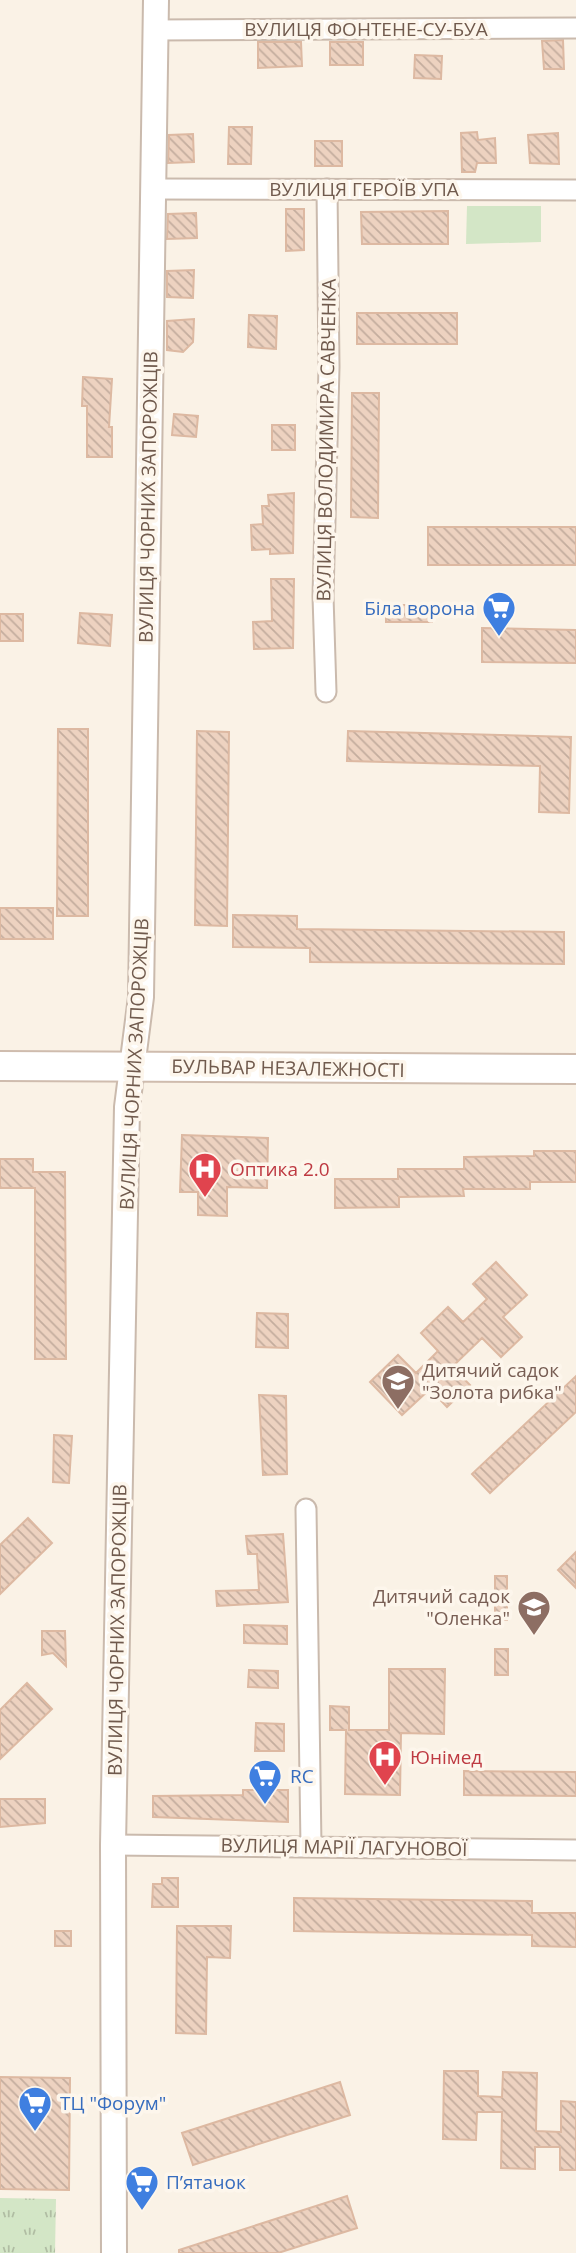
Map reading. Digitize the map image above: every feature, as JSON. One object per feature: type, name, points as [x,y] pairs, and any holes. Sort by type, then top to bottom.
[{"type":"main road","name":"БУЛЬВАР НЕЗАЛЕЖНОСТІ","points":[[0,1066],[576,1069]]},
{"type":"street","name":"ВУЛИЦЯ ЧОРНИХ ЗАПОРОЖЦІВ","points":[[114,2253],[113,1845],[127,1107],[141,997],[156,0]]},
{"type":"street","name":"ВУЛИЦЯ ФОНТЕНЕ-СУ-БУА","points":[[155,30],[576,28]]},
{"type":"street","name":"ВУЛИЦЯ ГЕРОЇВ УПА","points":[[153,189],[576,190]]},
{"type":"street","name":"ВУЛИЦЯ ВОЛОДИМИРА САВЧЕНКА","points":[[326,692],[323,596],[329,367],[327,189]]},
{"type":"street","points":[[306,1509],[311,1846]]},
{"type":"street","name":"ВУЛИЦЯ МАРІЇ ЛАГУНОВОЇ","points":[[113,1845],[576,1850]]},
{"type":"green space","points":[[467,206],[541,206],[541,242],[466,244]]},
{"type":"green space","points":[[0,2198],[56,2199],[55,2253],[0,2253]]},
{"type":"building","points":[[563,40],[564,69],[544,69],[542,41]]},
{"type":"building","points":[[258,42],[301,42],[302,66],[258,68]]},
{"type":"building","points":[[330,42],[363,42],[363,65],[330,65]]},
{"type":"building","points":[[415,55],[442,56],[441,79],[414,78]]},
{"type":"building","points":[[229,127],[252,127],[251,164],[228,164]]},
{"type":"building","points":[[477,132],[478,140],[495,138],[496,163],[477,163],[475,172],[462,172],[461,133]]},
{"type":"building","points":[[558,133],[559,164],[530,163],[528,135]]},
{"type":"building","points":[[193,134],[194,162],[168,163],[169,135]]},
{"type":"building","points":[[315,141],[342,141],[342,166],[315,166]]},
{"type":"building","points":[[286,209],[304,209],[304,250],[286,251]]},
{"type":"building","points":[[448,211],[448,244],[362,244],[361,212]]},
{"type":"building","points":[[196,213],[197,238],[167,239],[168,214]]},
{"type":"building","points":[[194,270],[193,298],[167,297],[167,271]]},
{"type":"building","points":[[357,313],[457,313],[457,344],[357,344]]},
{"type":"building","points":[[249,315],[277,316],[276,349],[248,347]]},
{"type":"building","points":[[194,319],[193,342],[183,352],[167,350],[167,321]]},
{"type":"building","points":[[83,377],[112,379],[109,427],[112,427],[112,457],[87,457],[87,406],[82,406]]},
{"type":"building","points":[[352,393],[379,393],[378,518],[351,517]]},
{"type":"building","points":[[174,414],[198,416],[196,437],[172,435]]},
{"type":"building","points":[[272,425],[295,425],[295,450],[272,450]]},
{"type":"building","points":[[294,493],[293,553],[270,554],[270,549],[252,550],[251,525],[263,524],[262,506],[269,506],[268,495]]},
{"type":"building","points":[[428,527],[576,527],[576,565],[428,565]]},
{"type":"building","points":[[271,579],[294,579],[293,648],[254,649],[253,622],[272,621]]},
{"type":"building","points":[[386,605],[431,605],[432,622],[386,622]]},
{"type":"building","points":[[80,613],[112,615],[110,646],[78,643]]},
{"type":"building","points":[[0,614],[23,614],[23,641],[0,641]]},
{"type":"building","points":[[482,628],[576,630],[576,663],[482,662]]},
{"type":"building","points":[[58,729],[88,729],[88,916],[57,916]]},
{"type":"building","points":[[197,731],[229,732],[227,926],[195,925]]},
{"type":"building","points":[[348,731],[571,737],[569,813],[539,812],[540,766],[347,761]]},
{"type":"building","points":[[0,908],[53,908],[53,939],[0,939]]},
{"type":"building","points":[[233,915],[297,916],[297,929],[564,932],[564,964],[310,962],[310,948],[233,947]]},
{"type":"building","points":[[182,1135],[268,1138],[267,1188],[227,1187],[227,1216],[198,1215],[198,1192],[180,1192]]},
{"type":"building","points":[[534,1151],[576,1151],[576,1182],[530,1182],[530,1189],[463,1189],[464,1196],[399,1197],[399,1207],[335,1208],[335,1179],[398,1179],[398,1169],[464,1169],[464,1157],[534,1156]]},
{"type":"building","points":[[0,1159],[33,1159],[33,1172],[65,1172],[66,1359],[35,1359],[35,1188],[0,1188]]},
{"type":"building","points":[[496,1262],[527,1295],[503,1317],[522,1337],[501,1357],[482,1338],[452,1367],[470,1385],[447,1407],[430,1389],[402,1415],[370,1382],[398,1355],[416,1373],[438,1351],[421,1333],[448,1307],[463,1322],[487,1299],[473,1284]]},
{"type":"building","points":[[257,1313],[288,1314],[288,1348],[256,1347]]},
{"type":"building","points":[[576,1376],[576,1412],[490,1493],[472,1474]]},
{"type":"building","points":[[259,1395],[286,1396],[287,1474],[263,1475]]},
{"type":"building","points":[[54,1435],[72,1436],[69,1483],[53,1482]]},
{"type":"building","points":[[28,1518],[52,1543],[0,1594],[0,1545]]},
{"type":"building","points":[[283,1534],[288,1602],[217,1606],[216,1591],[259,1590],[257,1554],[248,1554],[246,1536]]},
{"type":"building","points":[[576,1552],[576,1588],[558,1570]]},
{"type":"building","points":[[495,1576],[507,1576],[507,1620],[495,1620]]},
{"type":"building","points":[[244,1625],[287,1626],[287,1644],[244,1643]]},
{"type":"building","points":[[42,1631],[65,1631],[66,1666],[53,1653],[42,1655]]},
{"type":"building","points":[[495,1649],[508,1649],[508,1675],[495,1675]]},
{"type":"building","points":[[389,1669],[445,1669],[444,1734],[401,1733],[400,1795],[345,1794],[346,1730],[330,1730],[330,1706],[349,1707],[349,1730],[389,1730]]},
{"type":"building","points":[[249,1670],[278,1671],[278,1688],[248,1687]]},
{"type":"building","points":[[27,1683],[52,1709],[0,1759],[0,1710]]},
{"type":"building","points":[[256,1723],[284,1724],[284,1751],[255,1751]]},
{"type":"building","points":[[464,1771],[576,1772],[576,1796],[464,1795]]},
{"type":"building","points":[[243,1790],[288,1790],[288,1822],[153,1817],[153,1796],[243,1795]]},
{"type":"building","points":[[0,1799],[45,1799],[45,1823],[0,1827]]},
{"type":"building","points":[[162,1878],[178,1878],[178,1907],[152,1907],[153,1884],[162,1884]]},
{"type":"building","points":[[294,1898],[532,1901],[532,1913],[576,1913],[576,1947],[532,1946],[532,1935],[294,1931]]},
{"type":"building","points":[[177,1926],[231,1926],[230,1958],[207,1957],[206,2034],[176,2033]]},
{"type":"building","points":[[55,1931],[71,1931],[71,1946],[55,1946]]},
{"type":"building","points":[[444,2071],[478,2071],[478,2096],[502,2097],[503,2072],[537,2073],[536,2131],[561,2132],[561,2101],[576,2102],[576,2170],[560,2170],[560,2147],[535,2147],[535,2169],[501,2168],[502,2112],[477,2112],[476,2140],[443,2139]]},
{"type":"building","name":"ТЦ \"Форум\"","points":[[0,2077],[70,2078],[69,2190],[0,2189]]},
{"type":"building","points":[[340,2082],[350,2115],[193,2165],[182,2133]]},
{"type":"building","points":[[347,2196],[357,2228],[278,2253],[179,2253],[179,2250]]},
{"type":"place","name":"Біла ворона","points":[[499,638]]},
{"type":"place","name":"Оптика 2.0","points":[[205,1199]]},
{"type":"place","name":"Дитячий садок \"Золота рибка\"","points":[[398,1411]]},
{"type":"place","name":"Дитячий садок \"Оленка\"","points":[[534,1637]]},
{"type":"place","name":"Юнімед","points":[[385,1787]]},
{"type":"place","name":"RC","points":[[265,1806]]},
{"type":"place","name":"ТЦ \"Форум\"","points":[[35,2133]]},
{"type":"place","name":"П’ятачок","points":[[142,2212]]}]
